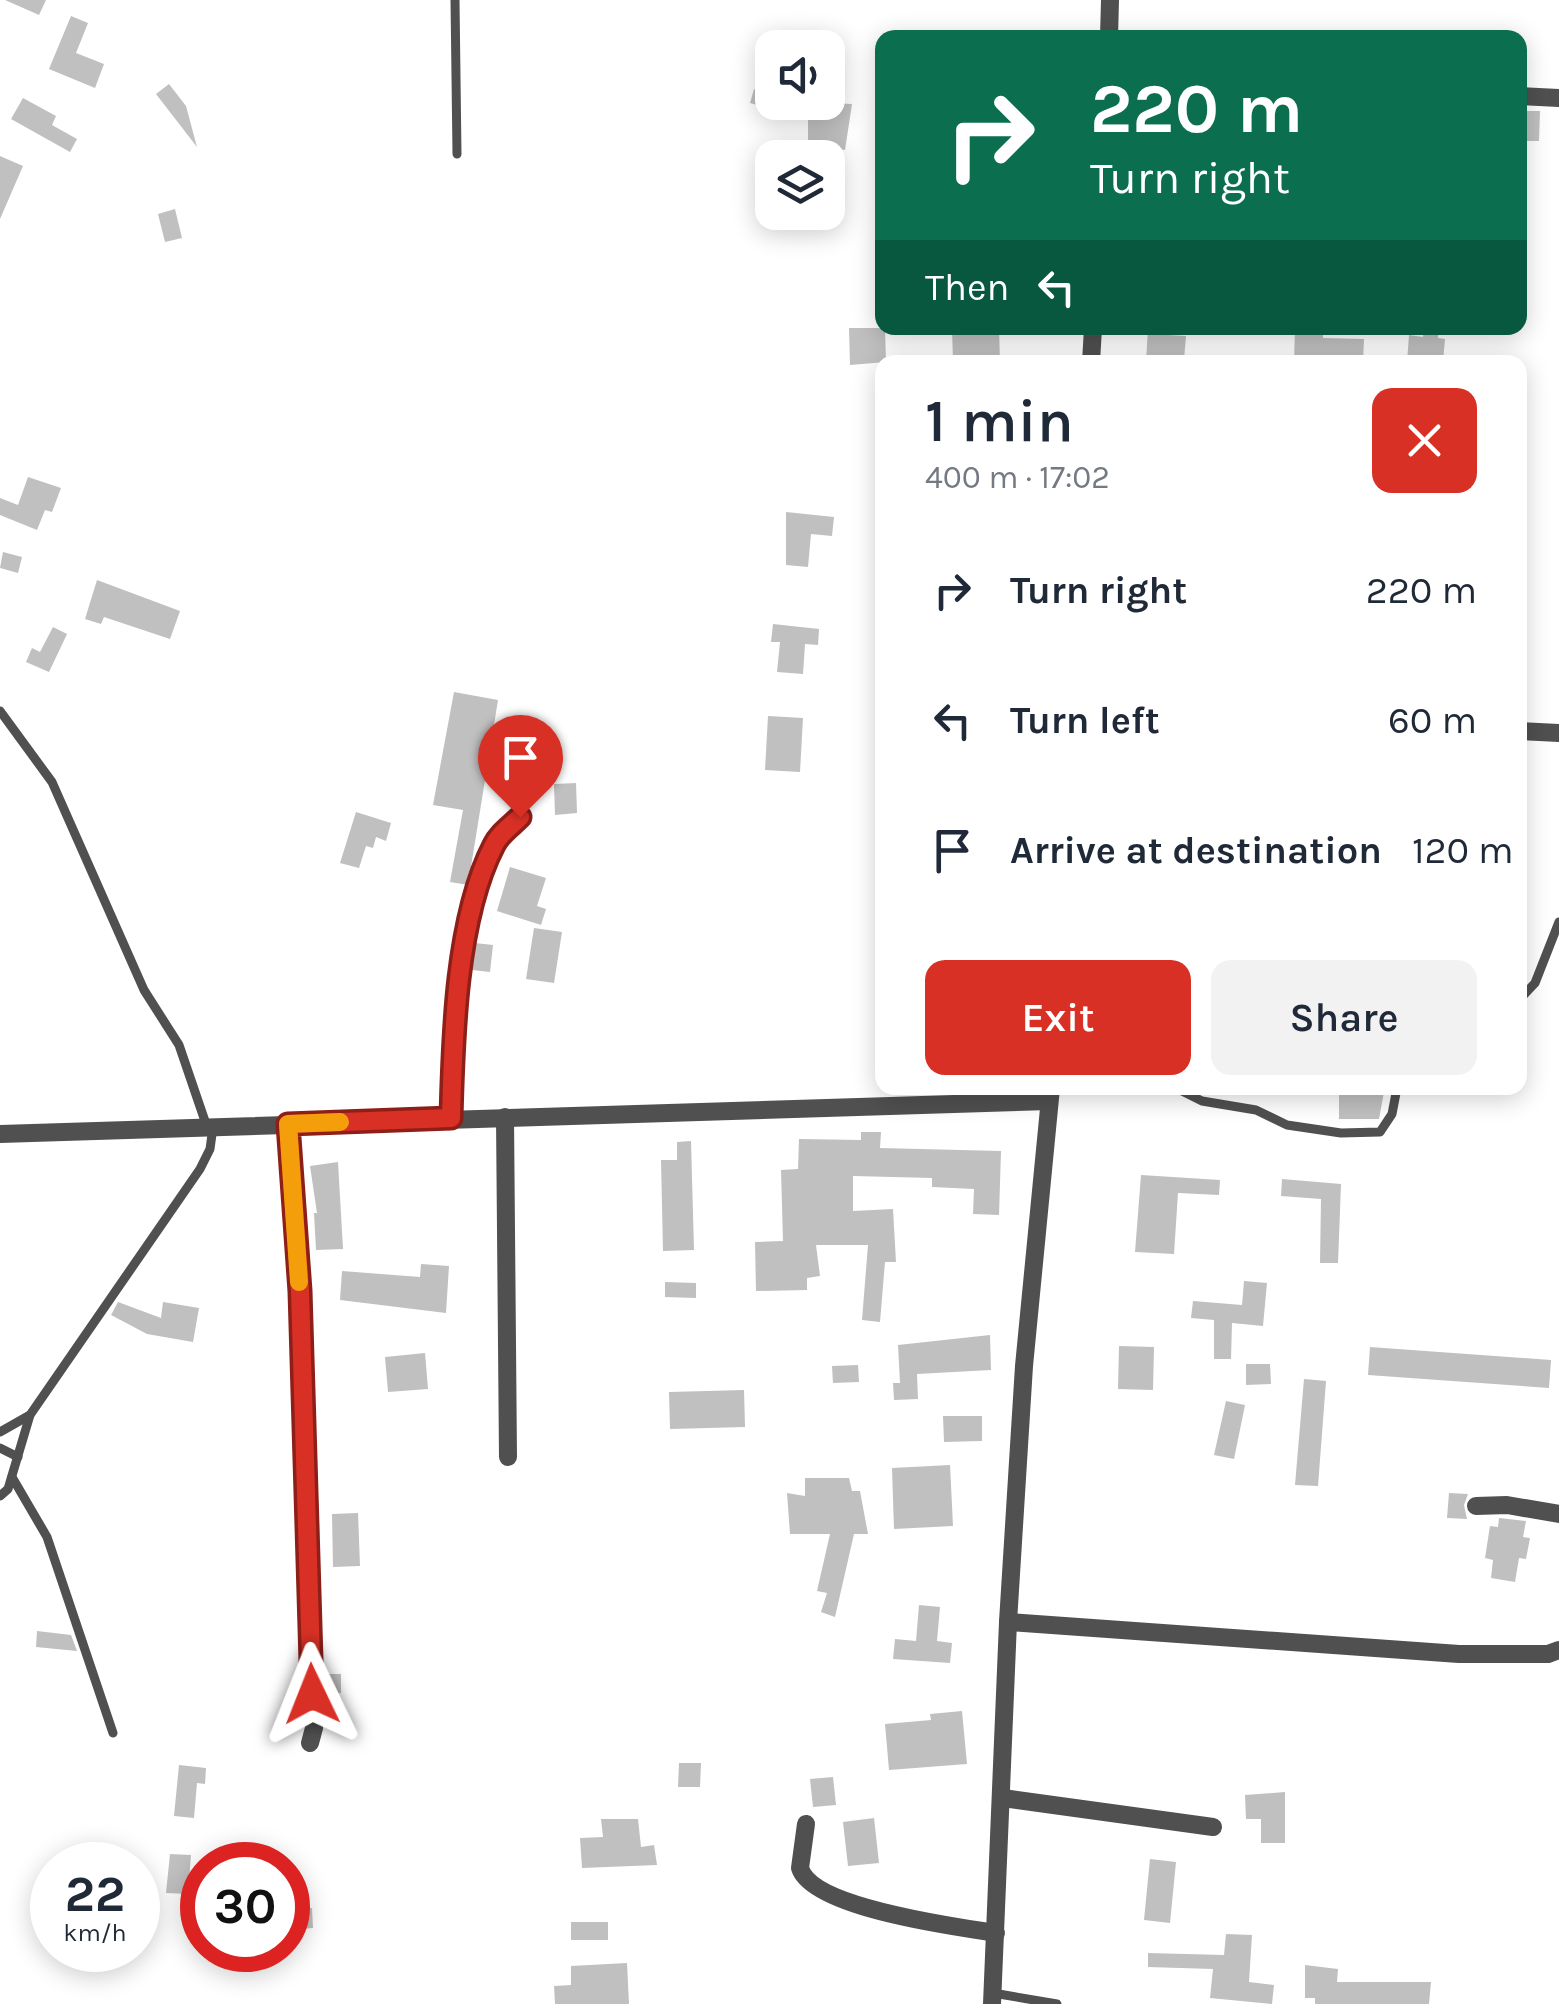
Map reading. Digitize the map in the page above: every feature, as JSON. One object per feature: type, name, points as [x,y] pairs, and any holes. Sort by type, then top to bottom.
[{"type":"street","points":[[1109,30],[1110,0]]},
{"type":"street","points":[[1527,96],[1559,98]]},
{"type":"street","points":[[1527,731],[1559,733]]},
{"type":"street","points":[[0,1134],[505,1118],[1027,1095]]},
{"type":"street","points":[[992,1999],[1008,1622],[1024,1366],[1050,1095]]},
{"type":"street","points":[[505,1118],[508,1458]]},
{"type":"street","points":[[288,1124],[300,1291],[314,1728],[310,1743]]},
{"type":"street","points":[[1476,1506],[1507,1505],[1559,1514]]},
{"type":"street","points":[[1008,1622],[1459,1654],[1548,1654],[1559,1650]]},
{"type":"street","points":[[1003,1798],[1213,1827]]},
{"type":"street","points":[[806,1824],[800,1868],[812,1885],[885,1911],[996,1932]]},
{"type":"lane","points":[[455,0],[457,154]]},
{"type":"lane","points":[[0,711],[52,782],[144,990],[179,1045],[210,1127],[210,1149],[200,1169],[30,1415],[12,1476],[0,1496]]},
{"type":"lane","points":[[451,1118],[460,990],[478,892],[496,841],[520,817]]},
{"type":"lane","points":[[1527,992],[1535,983],[1559,922]]},
{"type":"lane","points":[[1190,1095],[1202,1101],[1265,1113],[1286,1125],[1340,1133],[1380,1132],[1392,1114],[1395,1095]]},
{"type":"lane","points":[[0,1432],[30,1415]]},
{"type":"lane","points":[[0,1448],[18,1457]]},
{"type":"lane","points":[[12,1476],[48,1537],[113,1733]]},
{"type":"lane","points":[[992,1999],[1057,2004]]},
{"type":"building","points":[[5,0],[46,0],[39,15]]},
{"type":"building","points":[[71,16],[88,23],[76,53],[104,64],[95,88],[49,69]]},
{"type":"building","points":[[169,84],[186,106],[197,147],[156,94]]},
{"type":"building","points":[[23,98],[56,116],[52,125],[77,139],[70,152],[11,119]]},
{"type":"building","points":[[845,104],[852,104],[845,150],[845,140],[808,140],[808,120],[845,120]]},
{"type":"building","points":[[1527,111],[1540,111],[1539,141],[1527,141]]},
{"type":"building","points":[[0,156],[23,166],[0,219]]},
{"type":"building","points":[[175,209],[182,238],[165,242],[158,214]]},
{"type":"building","points":[[849,328],[875,328],[875,335],[885,335],[886,355],[875,355],[875,363],[850,365]]},
{"type":"building","points":[[952,335],[999,335],[1000,355],[953,355]]},
{"type":"building","points":[[1148,335],[1186,336],[1184,355],[1146,355]]},
{"type":"building","points":[[1295,335],[1364,339],[1363,355],[1294,355]]},
{"type":"building","points":[[1409,335],[1438,335],[1445,339],[1444,355],[1408,355]]},
{"type":"building","points":[[28,477],[61,488],[52,512],[45,510],[37,530],[0,515],[0,498],[18,505]]},
{"type":"building","points":[[786,512],[834,517],[832,536],[811,534],[808,567],[786,565]]},
{"type":"building","points":[[3,552],[22,557],[18,573],[0,568]]},
{"type":"building","points":[[97,580],[180,611],[170,639],[104,617],[101,624],[85,619]]},
{"type":"building","points":[[773,624],[819,629],[818,645],[805,644],[803,674],[777,672],[780,642],[771,642]]},
{"type":"building","points":[[53,627],[67,634],[49,672],[26,662],[32,648],[40,652]]},
{"type":"building","points":[[454,692],[498,700],[468,885],[450,882],[463,810],[433,805]]},
{"type":"building","points":[[768,716],[803,718],[800,772],[765,770]]},
{"type":"building","points":[[576,783],[577,813],[555,815],[554,784]]},
{"type":"building","points":[[356,812],[391,823],[386,841],[376,837],[373,848],[366,846],[359,868],[340,863]]},
{"type":"building","points":[[510,867],[546,878],[537,906],[546,909],[541,925],[497,911]]},
{"type":"building","points":[[534,928],[562,932],[554,983],[526,979]]},
{"type":"building","points":[[475,943],[493,945],[490,972],[472,970]]},
{"type":"building","points":[[1339,1095],[1383,1095],[1379,1119],[1339,1119]]},
{"type":"building","points":[[861,1132],[881,1132],[880,1148],[1001,1151],[999,1215],[973,1214],[974,1189],[932,1187],[932,1178],[853,1176],[853,1211],[893,1209],[896,1262],[885,1262],[880,1322],[862,1320],[868,1245],[816,1245],[820,1276],[807,1278],[807,1290],[756,1291],[755,1242],[783,1241],[781,1170],[798,1169],[799,1139],[861,1140]]},
{"type":"building","points":[[691,1141],[694,1250],[663,1251],[661,1160],[677,1160],[677,1142]]},
{"type":"building","points":[[338,1162],[343,1249],[316,1250],[317,1213],[310,1166]]},
{"type":"building","points":[[1141,1175],[1220,1180],[1219,1195],[1178,1193],[1174,1254],[1135,1252]]},
{"type":"building","points":[[1282,1179],[1341,1184],[1338,1263],[1320,1263],[1321,1199],[1281,1196]]},
{"type":"building","points":[[421,1264],[449,1266],[446,1313],[340,1300],[342,1271],[420,1277]]},
{"type":"building","points":[[1244,1281],[1267,1283],[1263,1326],[1232,1323],[1231,1359],[1214,1359],[1214,1320],[1191,1318],[1193,1301],[1242,1305]]},
{"type":"building","points":[[665,1282],[696,1283],[696,1298],[665,1297]]},
{"type":"building","points":[[118,1302],[161,1318],[163,1302],[199,1308],[193,1342],[147,1334],[111,1315]]},
{"type":"building","points":[[990,1335],[991,1370],[917,1374],[918,1399],[894,1400],[893,1383],[900,1383],[898,1345]]},
{"type":"building","points":[[1119,1346],[1154,1347],[1153,1390],[1118,1389]]},
{"type":"building","points":[[1370,1347],[1551,1360],[1549,1388],[1368,1375]]},
{"type":"building","points":[[425,1353],[428,1389],[388,1392],[385,1357]]},
{"type":"building","points":[[1246,1364],[1270,1364],[1271,1384],[1246,1385]]},
{"type":"building","points":[[858,1365],[859,1382],[833,1383],[832,1366]]},
{"type":"building","points":[[1304,1379],[1326,1381],[1318,1486],[1295,1485]]},
{"type":"building","points":[[744,1390],[745,1427],[670,1429],[669,1392]]},
{"type":"building","points":[[1226,1401],[1245,1405],[1234,1459],[1214,1455]]},
{"type":"building","points":[[943,1416],[982,1416],[982,1441],[944,1442]]},
{"type":"building","points":[[950,1465],[953,1526],[894,1529],[892,1468]]},
{"type":"building","points":[[805,1478],[849,1478],[852,1491],[860,1491],[868,1534],[854,1534],[835,1617],[821,1612],[827,1593],[817,1591],[830,1534],[790,1534],[787,1493],[805,1496]]},
{"type":"building","points":[[1449,1493],[1468,1494],[1464,1505],[1467,1519],[1447,1518]]},
{"type":"building","points":[[358,1513],[360,1566],[333,1567],[332,1514]]},
{"type":"building","points":[[1499,1518],[1526,1521],[1523,1537],[1530,1538],[1526,1559],[1519,1558],[1515,1582],[1491,1578],[1493,1560],[1485,1558],[1490,1526],[1498,1527]]},
{"type":"building","points":[[919,1605],[940,1607],[937,1641],[952,1643],[950,1663],[893,1659],[895,1639],[916,1641]]},
{"type":"building","points":[[37,1631],[71,1635],[77,1651],[36,1647]]},
{"type":"building","points":[[325,1674],[341,1674],[341,1693],[325,1693]]},
{"type":"building","points":[[962,1711],[967,1764],[889,1770],[885,1724],[931,1720],[930,1714]]},
{"type":"building","points":[[679,1763],[701,1763],[700,1787],[678,1787]]},
{"type":"building","points":[[179,1765],[206,1768],[205,1784],[197,1783],[194,1818],[174,1816]]},
{"type":"building","points":[[833,1777],[836,1805],[813,1807],[810,1779]]},
{"type":"building","points":[[1285,1792],[1285,1843],[1261,1843],[1261,1819],[1246,1819],[1245,1795]]},
{"type":"building","points":[[874,1818],[879,1863],[848,1866],[843,1822]]},
{"type":"building","points":[[601,1819],[638,1819],[641,1847],[654,1845],[657,1865],[582,1868],[580,1838],[603,1837]]},
{"type":"building","points":[[170,1854],[180,1854],[180,1894],[166,1893]]},
{"type":"building","points":[[1150,1859],[1176,1862],[1170,1923],[1144,1920]]},
{"type":"building","points":[[571,1922],[608,1922],[608,1940],[571,1940]]},
{"type":"building","points":[[1226,1934],[1252,1935],[1249,1982],[1274,1985],[1272,2004],[1210,1998],[1213,1969],[1148,1967],[1148,1953],[1224,1955]]},
{"type":"building","points":[[627,1963],[629,2004],[555,2004],[554,1986],[571,1985],[571,1966]]},
{"type":"building","points":[[1305,1965],[1338,1969],[1337,1982],[1431,1982],[1429,2004],[1315,2004],[1315,1998],[1305,1998]]},
{"type":"slow traffic","points":[[299,1282],[288,1124],[340,1122]]},
{"type":"route","points":[[312,1694],[304,1529],[300,1291],[288,1124],[451,1118],[460,990],[482,875],[496,841],[520,817]]}]
